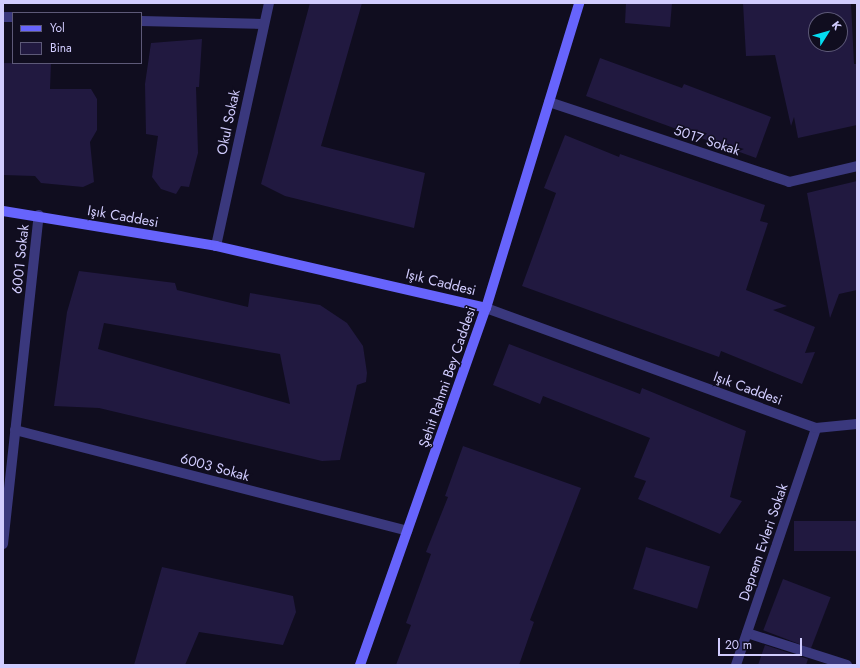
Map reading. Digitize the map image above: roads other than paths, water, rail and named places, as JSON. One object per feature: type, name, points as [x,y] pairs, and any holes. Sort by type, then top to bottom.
[{"type":"main road","name":"Şehit Rahmi Bey Caddesi","points":[[360,665],[486,308],[580,3]]},
{"type":"main road","name":"Işık Caddesi","points":[[3,211],[39,215],[216,246],[486,308]]},
{"type":"street","name":"Okul Sokak","points":[[216,246],[263,24],[269,3]]},
{"type":"street","points":[[142,21],[263,24]]},
{"type":"street","name":"5017 Sokak","points":[[549,102],[789,182],[857,166]]},
{"type":"street","name":"6001 Sokak","points":[[3,544],[39,215]]},
{"type":"street","name":"Işık Caddesi","points":[[486,308],[816,428],[857,424]]},
{"type":"street","name":"Deprem Evleri Sokak","points":[[736,665],[816,428]]},
{"type":"street","name":"6003 Sokak","points":[[15,430],[407,531]]},
{"type":"street","points":[[746,633],[847,665]]}]
